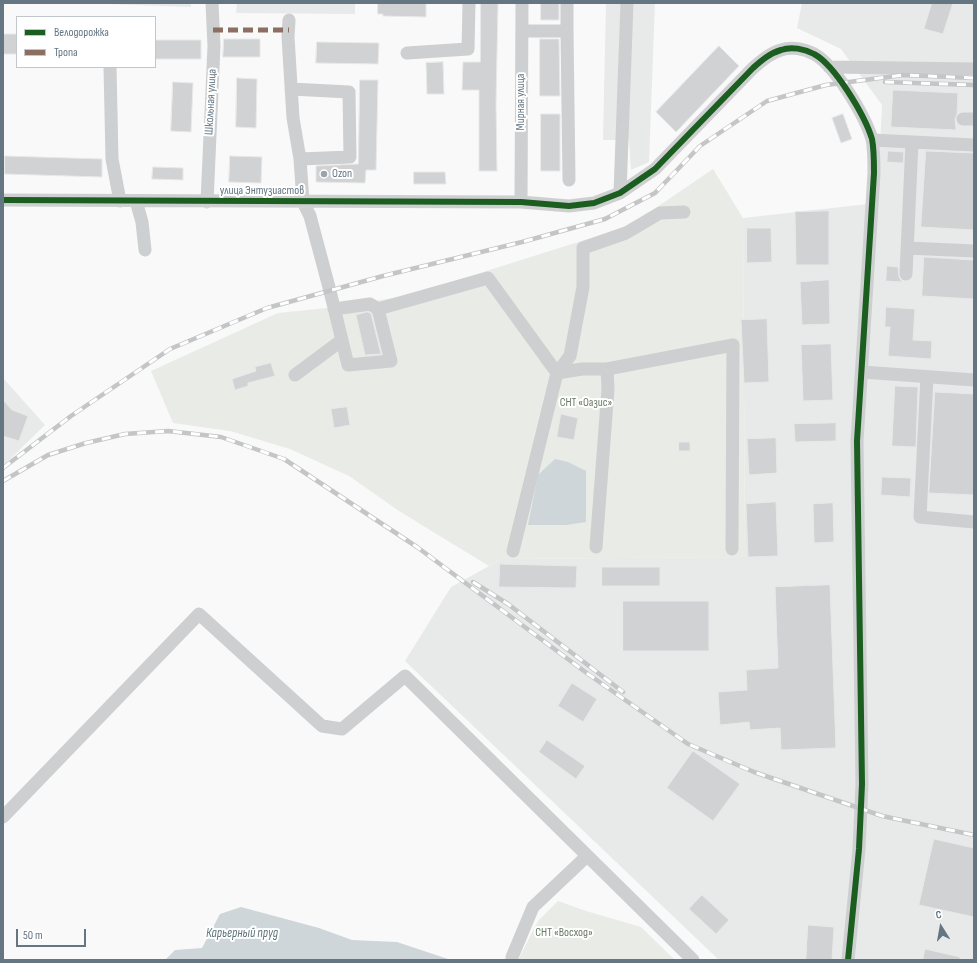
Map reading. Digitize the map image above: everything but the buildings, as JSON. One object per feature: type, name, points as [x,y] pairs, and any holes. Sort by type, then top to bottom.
[{"type":"street","name":"Школьная улица","points":[[207,202],[214,46],[212,3]]},
{"type":"street","points":[[407,53],[468,50],[469,3]]},
{"type":"street","name":"Мирная улица","points":[[521,202],[522,3]]},
{"type":"street","points":[[567,3],[569,180]]},
{"type":"street","points":[[620,193],[627,3]]},
{"type":"street","points":[[289,20],[288,37],[293,118],[300,159],[303,202],[310,216],[348,365],[391,361],[378,309],[370,304],[334,308]]},
{"type":"street","points":[[522,31],[567,31]]},
{"type":"street","name":"улица Энтузиастов","points":[[3,200],[207,202],[521,202],[569,206],[594,203],[620,193],[655,169],[753,68],[766,57],[782,49],[795,48],[814,54],[828,67],[860,109],[872,140],[874,173],[857,441],[862,784],[859,849],[848,960]]},
{"type":"street","points":[[828,67],[974,69]]},
{"type":"street","points":[[110,68],[112,159],[120,201]]},
{"type":"street","points":[[291,89],[349,92],[350,158],[300,159]]},
{"type":"street","points":[[872,140],[974,145]]},
{"type":"street","points":[[906,274],[912,142]]},
{"type":"street","points":[[136,201],[142,222],[145,250]]},
{"type":"street","points":[[513,551],[557,373],[570,356],[583,287],[583,248],[626,233],[660,213],[684,212]]},
{"type":"street","points":[[907,248],[974,251]]},
{"type":"street","points":[[378,309],[488,278],[557,373]]},
{"type":"street","points":[[296,375],[342,340]]},
{"type":"street","points":[[557,373],[582,369],[607,369],[733,345],[732,548]]},
{"type":"street","points":[[596,547],[608,389],[607,369]]},
{"type":"street","points":[[862,372],[974,380]]},
{"type":"street","points":[[927,376],[920,517],[974,522]]},
{"type":"street","points":[[3,817],[199,614],[322,726],[342,729],[405,676],[693,960]]},
{"type":"street","points":[[514,959],[534,907],[587,856]]},
{"type":"shaded area","points":[[81,3],[191,3],[191,7]]},
{"type":"shaded area","points":[[237,3],[355,3],[355,14],[236,13]]},
{"type":"shaded area","points":[[606,3],[655,3],[649,162],[631,170],[629,140],[603,140]]},
{"type":"shaded area","points":[[802,3],[974,3],[974,960],[719,960],[405,661],[451,587],[502,559],[745,557],[743,218],[877,203],[882,105],[841,49],[797,28]]},
{"type":"shaded area","points":[[3,378],[45,425],[3,466]]},
{"type":"green space","name":"СНТ «Оазис»","points":[[713,169],[743,218],[745,557],[502,559],[489,566],[399,511],[349,476],[290,449],[230,431],[173,423],[151,371],[278,313],[327,308],[407,296],[629,226]]},
{"type":"green space","name":"СНТ «Восход»","points":[[558,901],[641,927],[675,960],[518,960],[538,921]]},
{"type":"water","points":[[555,459],[568,462],[586,471],[586,522],[566,525],[528,525],[538,475]]},
{"type":"water","name":"Карьерный пруд","points":[[241,907],[319,928],[352,940],[397,942],[451,960],[165,960],[175,950],[202,948],[220,914]]},
{"type":"railway","points":[[3,468],[71,416],[170,349],[267,308],[383,276],[522,242],[605,219],[655,193],[700,146],[767,101],[826,85],[903,75],[974,78]]},
{"type":"railway","points":[[885,82],[974,85]]},
{"type":"railway","points":[[3,481],[48,455],[86,443],[125,434],[168,431],[221,437],[284,459],[417,547],[588,674],[688,744],[754,772],[882,816],[974,835]]},
{"type":"railway","points":[[473,582],[508,604],[623,692]]},
{"type":"marked path","points":[[213,30],[289,30]]},
{"type":"cycle path","points":[[3,200],[521,202],[569,206],[594,203],[620,193],[655,169],[753,68],[769,55],[777,51],[793,48],[810,52],[822,60],[840,80],[863,118],[872,139],[874,160],[857,441],[862,784],[859,849],[848,960]]},
{"type":"place","name":"Ozon","points":[[324,174]]}]
